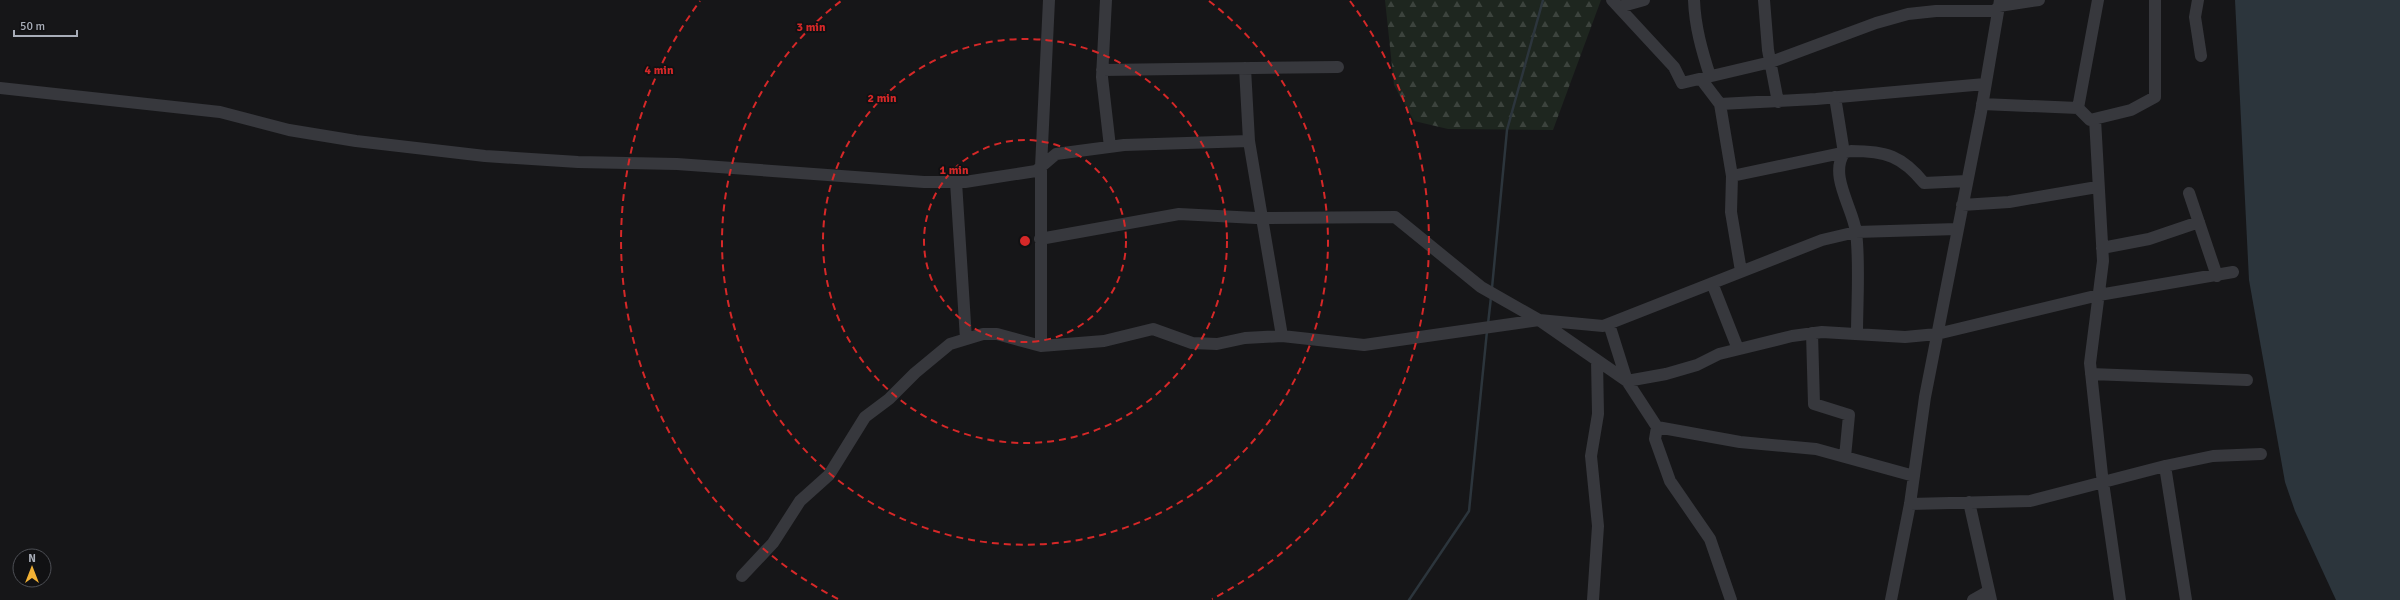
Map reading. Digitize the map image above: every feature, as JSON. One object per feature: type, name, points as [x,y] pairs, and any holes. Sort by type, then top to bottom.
[{"type":"street","points":[[1042,346],[1040,239],[1041,167],[1049,0]]},
{"type":"street","points":[[1106,0],[1102,70],[1110,147]]},
{"type":"street","points":[[1616,3],[1644,0]]},
{"type":"street","points":[[1694,0],[1695,22],[1706,78],[1720,104],[1732,176],[1731,212],[1741,271]]},
{"type":"street","points":[[1764,0],[1764,19],[1770,62],[1778,102]]},
{"type":"street","points":[[1999,3],[2039,0]]},
{"type":"street","points":[[2078,108],[2098,0]]},
{"type":"street","points":[[1982,104],[2078,108],[2090,120],[2131,110],[2156,97],[2155,0]]},
{"type":"street","points":[[2198,0],[2195,17],[2201,56]]},
{"type":"street","points":[[1616,3],[1674,67],[1682,83],[1770,62],[1876,23],[1908,14],[1952,6],[1995,11],[1999,3]]},
{"type":"street","points":[[1891,600],[1910,504],[1937,334],[1982,104],[1999,3]]},
{"type":"street","points":[[1102,70],[1338,67]]},
{"type":"street","points":[[1244,68],[1249,141],[1282,336]]},
{"type":"street","points":[[1720,104],[1835,98],[1985,84]]},
{"type":"street","points":[[0,88],[220,112],[289,130],[349,140],[484,156],[578,162],[677,164],[841,177],[956,182],[1036,171],[1056,154],[1110,147],[1196,141],[1249,141]]},
{"type":"street","points":[[1835,98],[1844,153],[1839,160],[1841,183],[1856,232],[1858,334]]},
{"type":"street","points":[[2095,119],[2097,187],[2103,261],[2090,363],[2103,482],[2120,600]]},
{"type":"street","points":[[1732,176],[1844,153],[1868,151],[1897,157],[1914,170],[1924,183],[1967,181]]},
{"type":"street","points":[[956,182],[966,339]]},
{"type":"street","points":[[1962,205],[2009,202],[2080,192],[2097,187]]},
{"type":"street","points":[[2189,193],[2217,276]]},
{"type":"street","points":[[1040,239],[1179,214],[1261,218],[1395,217],[1481,286],[1539,320],[1627,381],[1649,378],[1697,365],[1718,354],[1792,336],[1812,333],[1905,337],[1937,334],[2098,295],[2217,276],[2233,272]]},
{"type":"street","points":[[2102,248],[2149,239],[2199,222]]},
{"type":"street","points":[[742,576],[773,543],[800,501],[829,475],[866,417],[890,399],[915,373],[950,344],[983,334],[997,334],[1042,346],[1104,341],[1153,329],[1192,343],[1217,344],[1244,338],[1282,336],[1364,345],[1539,320],[1603,326],[1822,240],[1856,232],[1957,229]]},
{"type":"street","points":[[1712,283],[1738,349]]},
{"type":"street","points":[[1609,324],[1627,381],[1658,427],[1740,442],[1816,449],[1914,476]]},
{"type":"street","points":[[1812,333],[1814,404],[1849,415],[1845,457]]},
{"type":"street","points":[[1593,600],[1598,526],[1592,456],[1598,414],[1597,360]]},
{"type":"street","points":[[2091,374],[2247,380]]},
{"type":"street","points":[[1658,427],[1655,439],[1670,481],[1710,539],[1731,600]]},
{"type":"street","points":[[1910,504],[2030,501],[2164,466],[2213,456],[2261,454]]},
{"type":"street","points":[[2164,466],[2186,600]]},
{"type":"street","points":[[1969,502],[1990,595],[1973,600]]},
{"type":"green space","points":[[1385,0],[1601,0],[1553,130],[1448,129],[1414,121],[1394,85]]},
{"type":"shaded area","points":[[2235,0],[2400,0],[2400,600],[2336,600],[2295,511],[2285,482],[2249,280]]},
{"type":"waterway","points":[[1492,288],[1507,130],[1543,0]]},
{"type":"waterway","points":[[1488,324],[1491,297]]},
{"type":"waterway","points":[[1409,600],[1469,511],[1487,331]]}]
